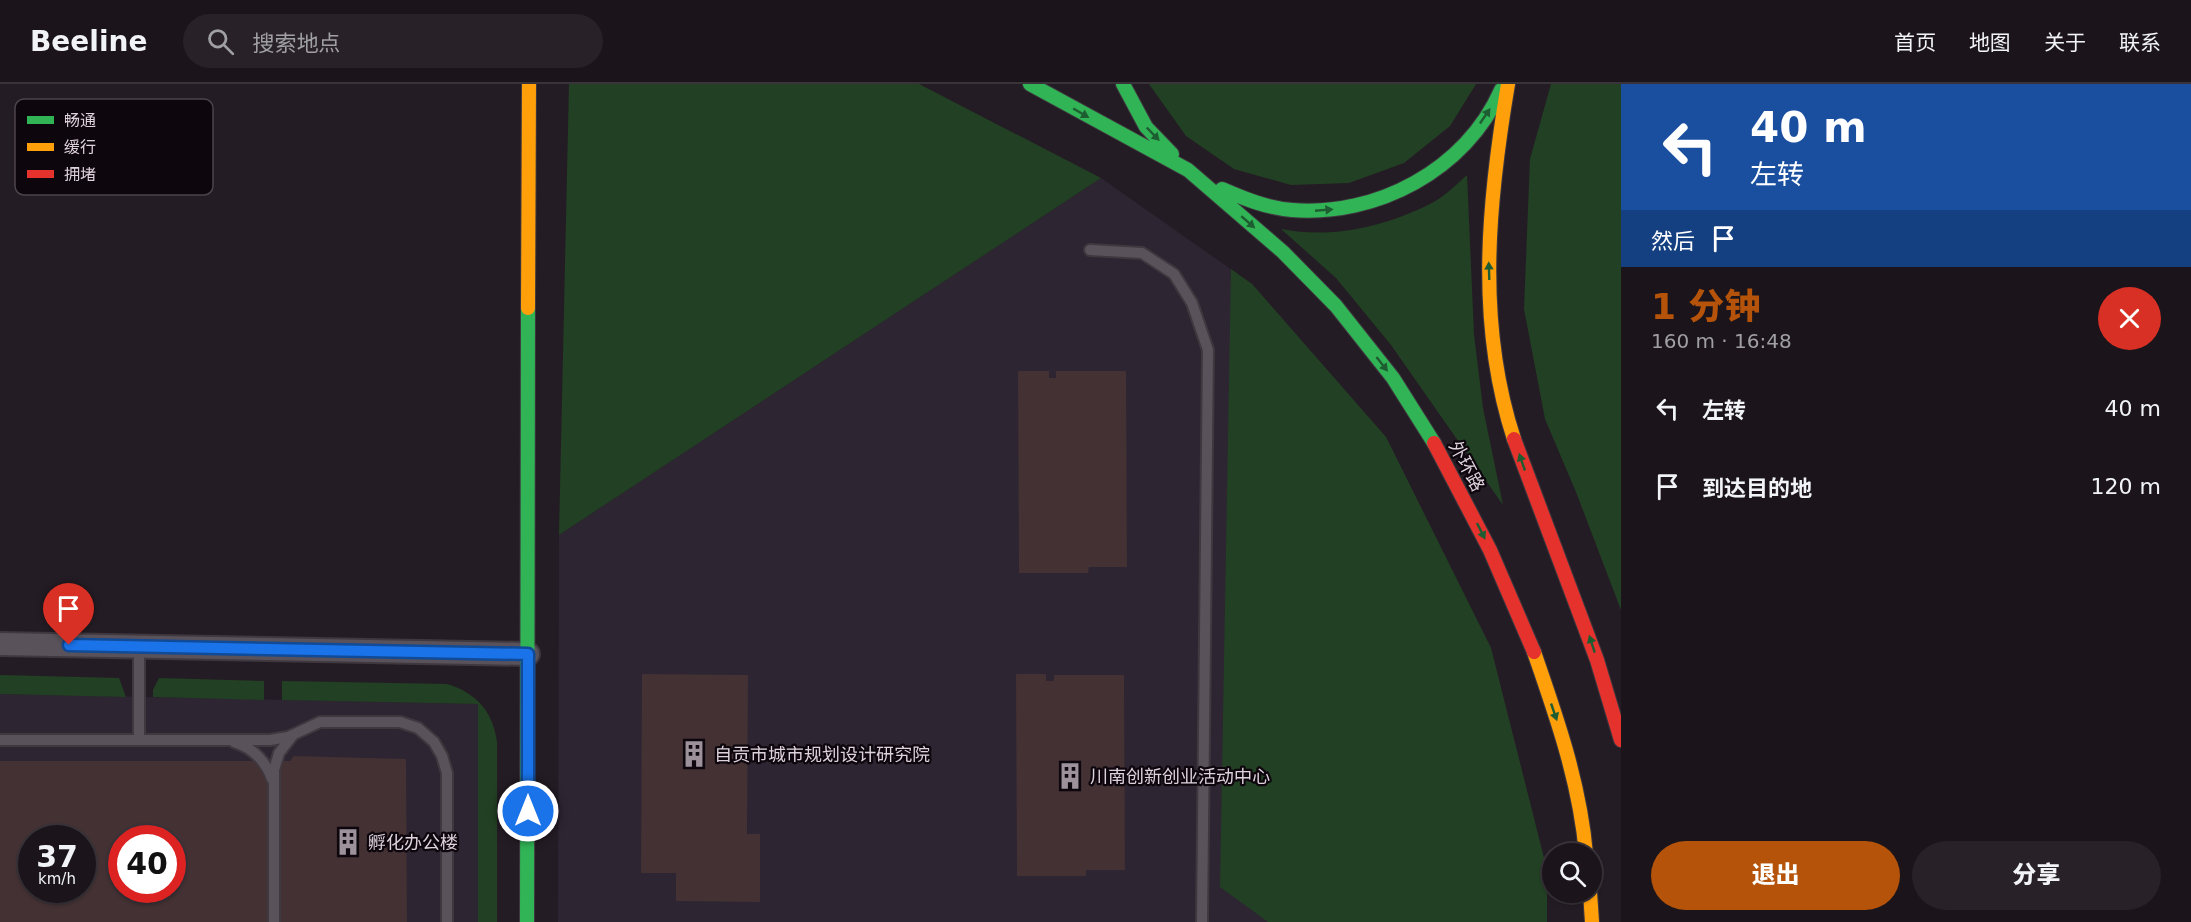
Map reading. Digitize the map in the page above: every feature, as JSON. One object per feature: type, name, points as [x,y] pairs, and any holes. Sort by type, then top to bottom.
[{"type":"main road","points":[[527,922],[529,84]]},
{"type":"main road","points":[[1030,84],[1242,199],[1301,212],[1361,206],[1417,184],[1465,146],[1499,95],[1502,84]]},
{"type":"main road","points":[[1123,84],[1146,127],[1188,170]]},
{"type":"main road","points":[[1508,84],[1494,162],[1488,241],[1491,334],[1509,425],[1544,525],[1584,620],[1621,740]]},
{"type":"main road","name":"外环路","points":[[1188,170],[1283,252],[1336,306],[1392,378],[1444,458],[1490,550],[1530,641],[1561,730],[1583,819],[1585,843]]},
{"type":"main road","points":[[1591,903],[1592,922]]},
{"type":"street","points":[[0,644],[528,654]]},
{"type":"lane","points":[[1090,250],[1142,253],[1174,274],[1192,303],[1208,350],[1202,922]]},
{"type":"lane","points":[[139,646],[139,740]]},
{"type":"lane","points":[[0,740],[270,740],[295,733],[320,722],[400,722],[418,728],[439,748],[447,773],[447,922]]},
{"type":"lane","points":[[274,922],[274,770],[279,753],[295,733]]},
{"type":"lane","points":[[225,740],[252,750],[265,764],[274,786]]},
{"type":"shaded area","points":[[1101,178],[1252,284],[1386,437],[1491,648],[1542,850],[1542,903],[1547,903],[1547,922],[558,922],[559,535]]},
{"type":"shaded area","points":[[0,694],[478,704],[478,922],[0,922]]},
{"type":"green space","points":[[569,84],[919,84],[1101,178],[559,535]]},
{"type":"green space","points":[[1149,84],[1476,84],[1450,126],[1404,163],[1349,183],[1291,185],[1234,169],[1186,136]]},
{"type":"green space","points":[[1551,84],[1621,84],[1621,610],[1576,492],[1545,419],[1524,309],[1530,159]]},
{"type":"green space","points":[[1467,175],[1474,335],[1483,408],[1503,505],[1391,345],[1336,278],[1281,229],[1319,233],[1376,225],[1430,204]]},
{"type":"green space","points":[[1231,269],[1252,284],[1386,437],[1491,648],[1542,850],[1542,903],[1547,903],[1547,922],[1268,922],[1220,887]]},
{"type":"green space","points":[[0,675],[119,678],[126,697],[0,694]]},
{"type":"green space","points":[[159,678],[264,681],[264,700],[153,697],[153,690]]},
{"type":"green space","points":[[282,681],[447,684],[467,693],[482,705],[492,722],[497,742],[497,922],[478,922],[478,704],[282,700]]},
{"type":"building","points":[[1018,371],[1049,371],[1049,378],[1056,378],[1056,371],[1126,371],[1127,567],[1089,567],[1088,573],[1019,573]]},
{"type":"building","name":"自贡市城市规划设计研究院","points":[[642,674],[748,675],[747,834],[760,834],[760,902],[676,901],[676,873],[641,873]]},
{"type":"building","name":"川南创新创业活动中心","points":[[1016,674],[1046,674],[1046,681],[1054,681],[1054,675],[1124,675],[1125,870],[1086,870],[1086,876],[1017,876]]},
{"type":"building","points":[[294,756],[406,759],[407,922],[0,922],[0,761],[290,761]]},
{"type":"traffic: fast","points":[[1030,84],[1188,170],[1283,252],[1336,306],[1393,378],[1434,443]]},
{"type":"traffic: fast","points":[[1123,84],[1146,127],[1172,154]]},
{"type":"traffic: fast","points":[[1222,189],[1248,200],[1292,210],[1324,210],[1355,205],[1386,196],[1415,183],[1442,165],[1465,143],[1485,118],[1501,90]]},
{"type":"traffic: fast","points":[[527,922],[528,308]]},
{"type":"traffic: slow","points":[[528,308],[529,84]]},
{"type":"traffic: slow","points":[[1508,84],[1495,173],[1489,262],[1494,351],[1502,395],[1514,439]]},
{"type":"traffic: slow","points":[[1534,652],[1559,726],[1573,777],[1585,843]]},
{"type":"traffic: slow","points":[[1591,903],[1592,922]]},
{"type":"traffic: jam","points":[[1514,439],[1597,660],[1621,740]]},
{"type":"traffic: jam","points":[[1434,443],[1490,550],[1534,652]]},
{"type":"place","name":"自贡市城市规划设计研究院","points":[[694,754]]},
{"type":"place","name":"川南创新创业活动中心","points":[[1070,776]]},
{"type":"place","name":"孵化办公楼","points":[[348,842]]},
{"type":"route","points":[[69,645],[528,654],[528,811]]}]
